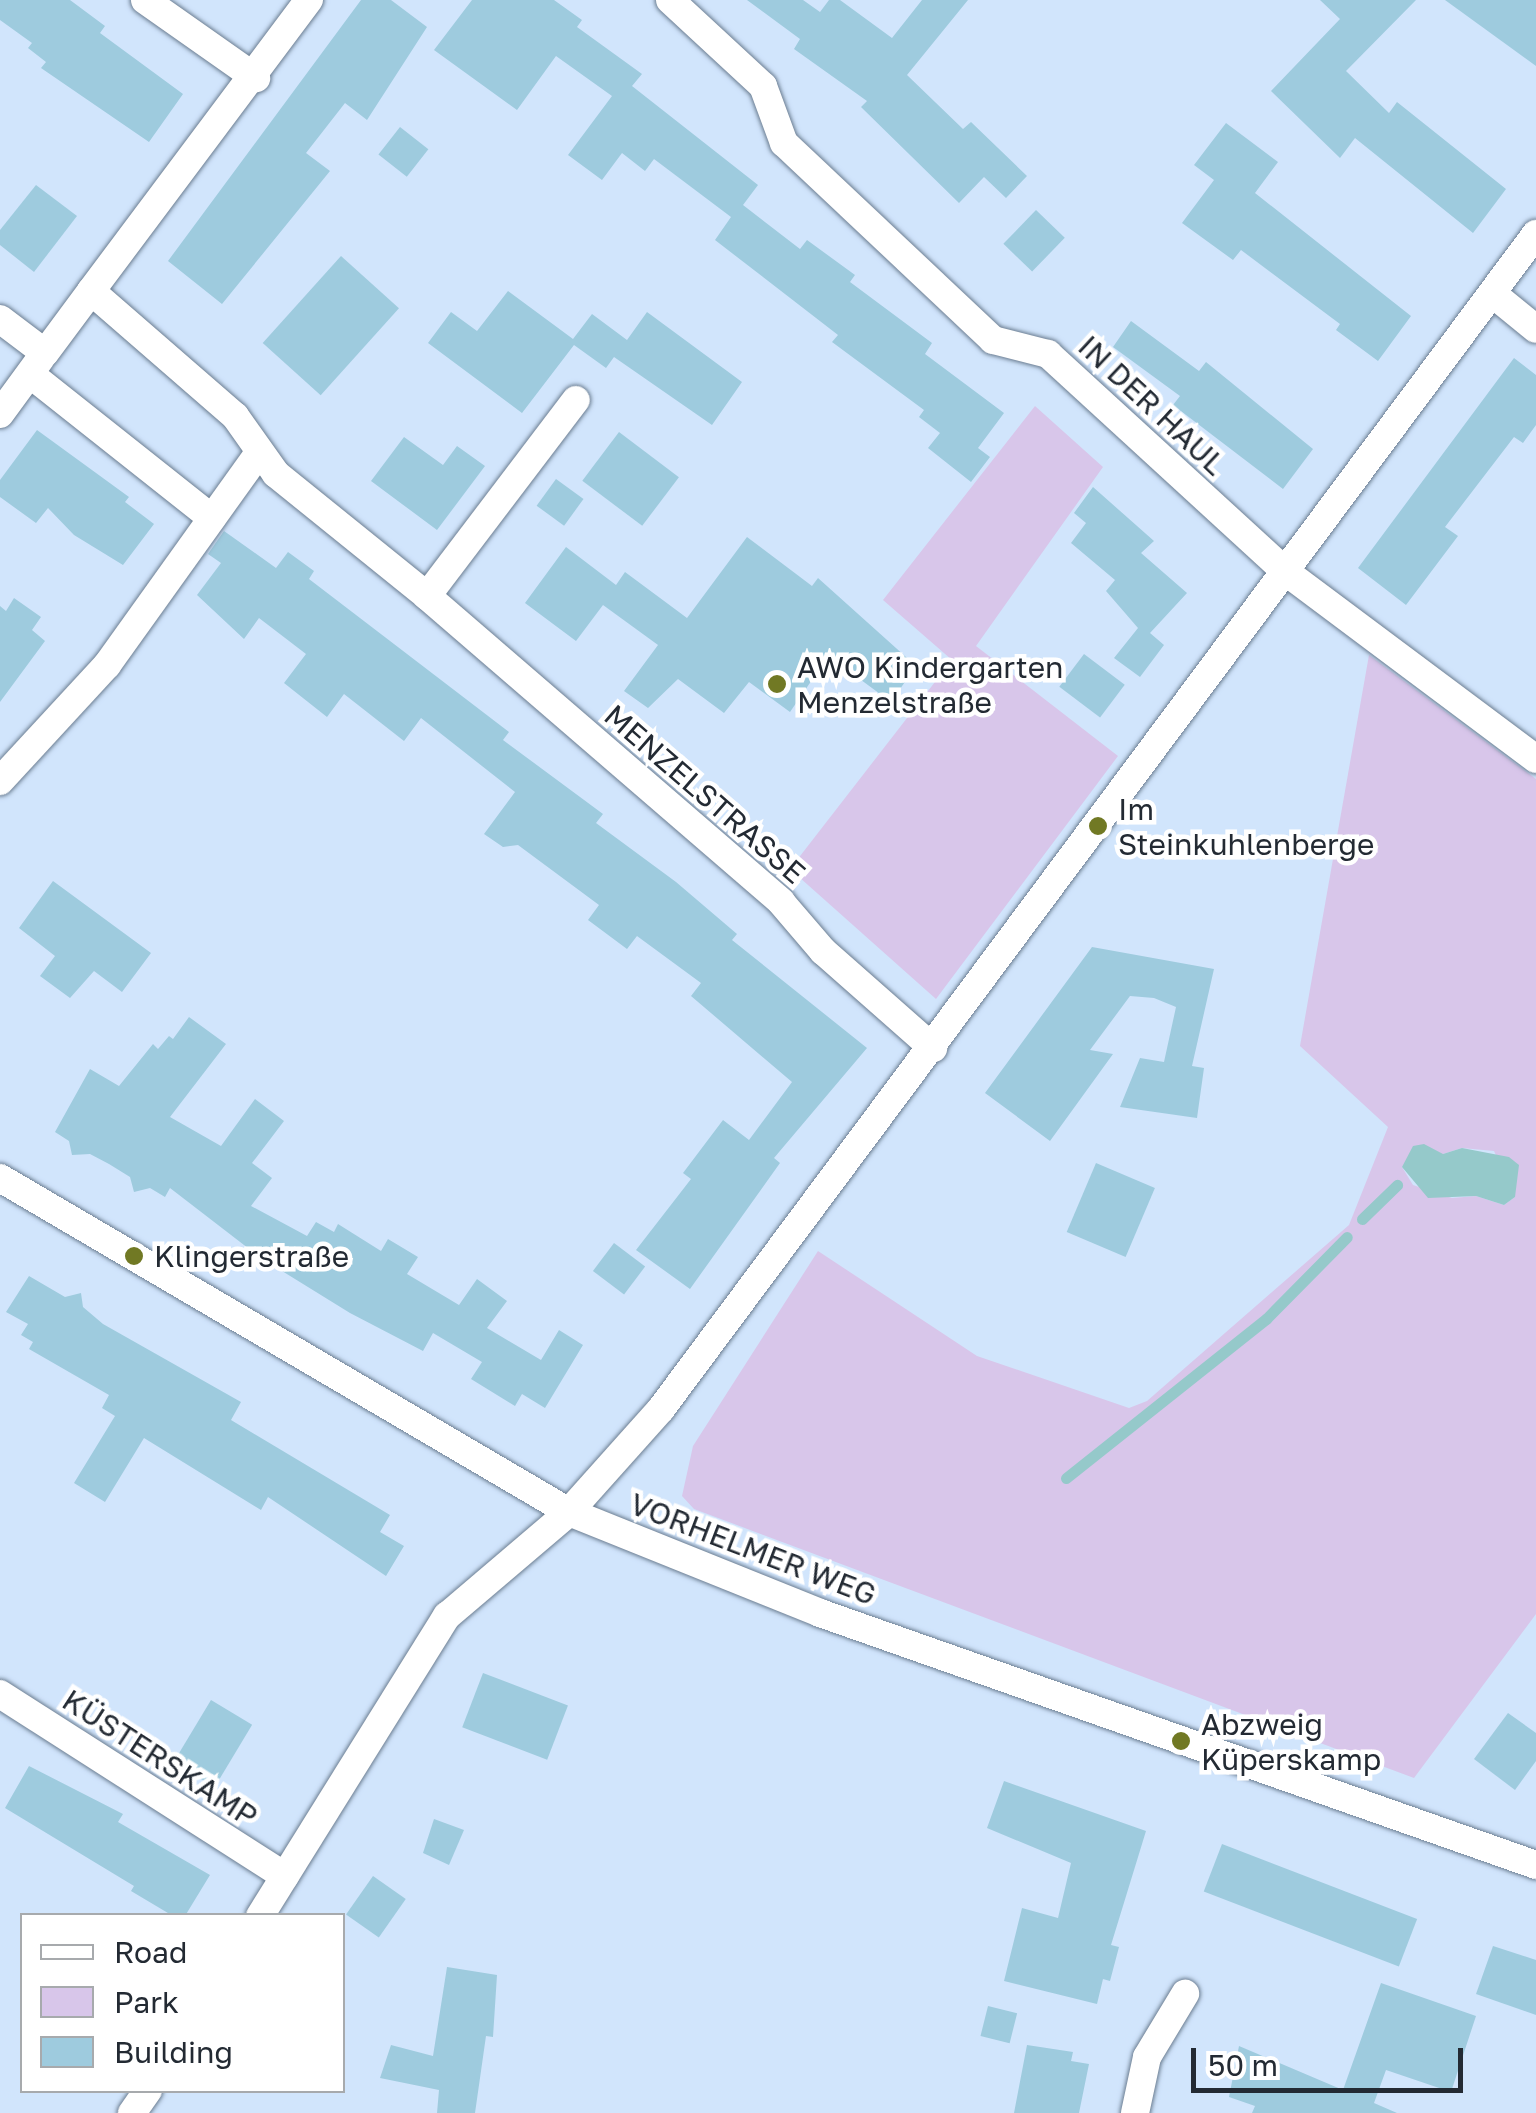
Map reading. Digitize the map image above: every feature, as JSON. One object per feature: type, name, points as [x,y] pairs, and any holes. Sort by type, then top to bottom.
[{"type":"street","points":[[145,0],[256,78]]},
{"type":"street","points":[[0,414],[256,78],[309,0]]},
{"type":"street","name":"IN DER HAUL","points":[[670,0],[763,86],[784,143],[992,340],[1048,354],[1286,572],[1536,758]]},
{"type":"street","points":[[262,1913],[447,1616],[569,1512],[661,1410],[1536,234]]},
{"type":"street","name":"MENZELSTRASSE","points":[[92,291],[236,416],[276,474],[428,596],[782,902],[823,952],[933,1048]]},
{"type":"street","points":[[1493,294],[1536,328]]},
{"type":"street","points":[[0,319],[38,363],[212,518]]},
{"type":"street","points":[[428,596],[576,400]]},
{"type":"street","points":[[0,781],[107,665],[259,453]]},
{"type":"street","name":"VORHELMER WEG","points":[[0,1178],[569,1512],[820,1612],[1536,1865]]},
{"type":"street","name":"KÜSTERSKAMP","points":[[0,1694],[285,1876]]},
{"type":"street","points":[[1135,2113],[1146,2057],[1186,1994]]},
{"type":"green space","points":[[1035,406],[1103,467],[976,646],[1118,756],[936,999],[790,869],[952,660],[883,600]]},
{"type":"green space","points":[[1369,655],[1536,779],[1536,1614],[1414,1778],[694,1509],[682,1496],[693,1446],[818,1251],[977,1356],[1129,1408],[1147,1401],[1349,1225],[1388,1127],[1300,1046]],"holes":[[[1462,1148],[1494,1151],[1515,1197],[1504,1205],[1476,1196],[1452,1198],[1413,1185],[1402,1167]]]},
{"type":"shaded area","points":[[1424,1144],[1443,1154],[1462,1148],[1509,1157],[1519,1165],[1515,1197],[1504,1205],[1476,1196],[1428,1198],[1402,1167],[1413,1146]]},
{"type":"building","points":[[0,0],[70,0],[105,26],[100,33],[183,94],[149,142],[41,68],[46,62],[28,48],[32,43],[0,20]]},
{"type":"building","points":[[361,0],[391,0],[427,27],[367,120],[345,103],[306,153],[330,171],[222,304],[168,261]]},
{"type":"building","points":[[472,0],[554,0],[582,20],[577,27],[642,74],[632,86],[758,185],[743,205],[800,249],[807,240],[855,275],[850,282],[932,343],[925,354],[1004,413],[978,448],[990,457],[971,482],[928,448],[940,433],[919,417],[924,410],[832,342],[838,335],[715,240],[731,217],[654,159],[645,171],[622,153],[602,180],[568,155],[612,96],[556,56],[517,110],[434,50]]},
{"type":"building","points":[[747,0],[803,0],[820,12],[829,0],[840,0],[892,38],[922,0],[968,0],[907,75],[963,129],[971,122],[1027,176],[1006,198],[984,177],[959,203],[861,107],[867,101],[794,49],[800,39]]},
{"type":"building","points":[[1320,0],[1416,0],[1346,71],[1389,113],[1397,102],[1506,189],[1473,233],[1355,138],[1340,158],[1271,91],[1340,19]]},
{"type":"building","points":[[1445,0],[1536,0],[1536,66]]},
{"type":"building","points":[[1226,123],[1278,162],[1255,193],[1411,316],[1378,361],[1336,330],[1340,324],[1241,250],[1233,260],[1182,223],[1214,180],[1194,165]]},
{"type":"building","points":[[400,127],[428,149],[407,177],[378,155]]},
{"type":"building","points":[[36,185],[77,216],[34,272],[0,245],[0,230]]},
{"type":"building","points":[[1036,210],[1065,238],[1032,272],[1003,244]]},
{"type":"building","points":[[341,256],[399,308],[321,395],[263,343]]},
{"type":"building","points":[[508,291],[573,339],[592,314],[627,340],[647,312],[742,382],[712,425],[614,357],[606,368],[574,345],[522,413],[428,343],[451,312],[477,331]]},
{"type":"building","points":[[1131,321],[1199,371],[1206,362],[1313,449],[1283,489],[1173,405],[1180,396],[1113,347]]},
{"type":"building","points":[[1514,358],[1536,375],[1536,425],[1523,443],[1514,437],[1445,527],[1458,536],[1406,605],[1358,568]]},
{"type":"building","points":[[37,430],[129,497],[125,502],[154,524],[123,565],[74,535],[48,508],[36,523],[0,497],[0,480]]},
{"type":"building","points":[[619,432],[679,477],[642,526],[582,481]]},
{"type":"building","points":[[404,437],[443,465],[457,446],[485,466],[437,530],[371,481]]},
{"type":"building","points":[[556,479],[584,499],[564,526],[537,506]]},
{"type":"building","points":[[1093,487],[1154,541],[1141,553],[1187,593],[1150,633],[1164,645],[1140,677],[1114,658],[1138,628],[1106,591],[1115,580],[1071,543],[1086,523],[1074,513]]},
{"type":"building","points":[[224,531],[276,568],[288,552],[314,571],[309,579],[509,732],[503,740],[603,814],[596,823],[676,882],[737,934],[732,940],[867,1048],[774,1158],[780,1163],[690,1289],[636,1250],[691,1179],[683,1173],[723,1120],[749,1140],[792,1082],[691,996],[701,983],[637,936],[627,949],[588,920],[599,905],[518,845],[503,847],[484,834],[515,792],[421,718],[404,741],[344,694],[327,717],[284,683],[306,654],[259,618],[244,639],[197,595],[221,563],[208,554]]},
{"type":"building","points":[[747,537],[812,586],[818,578],[916,666],[891,702],[838,663],[835,668],[825,661],[790,712],[749,682],[724,713],[678,679],[648,708],[624,691],[658,645],[603,605],[576,641],[525,603],[566,547],[616,585],[625,572],[687,618]]},
{"type":"building","points":[[14,598],[41,617],[32,630],[45,641],[0,702],[0,606],[6,611]]},
{"type":"building","points":[[1084,654],[1125,685],[1100,717],[1059,687]]},
{"type":"building","points":[[53,881],[151,953],[122,992],[94,971],[70,998],[40,976],[55,956],[19,928]]},
{"type":"building","points":[[1092,947],[1214,969],[1192,1066],[1204,1068],[1197,1118],[1120,1107],[1140,1058],[1164,1062],[1176,1007],[1154,998],[1130,996],[1090,1050],[1113,1054],[1050,1141],[985,1093]]},
{"type":"building","points":[[189,1017],[226,1044],[170,1117],[221,1146],[255,1099],[284,1121],[252,1163],[272,1178],[251,1206],[307,1236],[316,1222],[334,1232],[338,1224],[381,1251],[388,1239],[418,1257],[407,1274],[459,1305],[477,1279],[507,1301],[487,1328],[541,1360],[559,1330],[583,1345],[545,1408],[522,1394],[515,1406],[471,1379],[482,1362],[433,1333],[423,1351],[350,1313],[261,1258],[170,1188],[165,1197],[150,1188],[134,1192],[130,1177],[109,1164],[90,1154],[72,1155],[69,1141],[55,1132],[90,1069],[119,1086],[153,1044],[158,1049],[169,1036],[173,1039]]},
{"type":"building","points":[[1096,1163],[1155,1188],[1126,1257],[1067,1232]]},
{"type":"building","points":[[614,1243],[645,1266],[624,1294],[593,1271]]},
{"type":"building","points":[[29,1276],[65,1297],[81,1293],[83,1307],[103,1324],[241,1402],[231,1420],[390,1515],[380,1532],[404,1546],[386,1576],[268,1497],[261,1510],[144,1438],[105,1502],[74,1483],[115,1416],[102,1408],[109,1395],[29,1349],[33,1342],[21,1335],[28,1324],[6,1312]]},
{"type":"building","points":[[483,1673],[568,1706],[547,1760],[462,1727]]},
{"type":"building","points":[[211,1700],[252,1725],[215,1787],[173,1763]]},
{"type":"building","points":[[1508,1713],[1536,1733],[1536,1761],[1515,1790],[1474,1759]]},
{"type":"building","points":[[29,1766],[123,1814],[118,1822],[210,1875],[187,1913],[168,1913],[131,1891],[134,1886],[5,1808]]},
{"type":"building","points":[[1004,1781],[1146,1831],[1111,1945],[1119,1947],[1110,1981],[1103,1979],[1097,2004],[1004,1981],[1022,1908],[1058,1918],[1071,1863],[987,1828]]},
{"type":"building","points":[[434,1819],[464,1830],[449,1865],[423,1853]]},
{"type":"building","points":[[1222,1844],[1417,1919],[1399,1967],[1204,1892]]},
{"type":"building","points":[[373,1876],[406,1899],[379,1937],[346,1915]]},
{"type":"building","points":[[1493,1946],[1536,1960],[1536,2015],[1476,1994]]},
{"type":"building","points":[[447,1967],[497,1975],[493,2037],[486,2036],[475,2113],[437,2113],[439,2090],[380,2078],[391,2045],[433,2056]]},
{"type":"building","points":[[1381,1983],[1476,2016],[1451,2092],[1386,2070],[1374,2103],[1397,2113],[1252,2113],[1255,2106],[1229,2097],[1239,2046],[1343,2090]]},
{"type":"building","points":[[988,2006],[1017,2013],[1010,2043],[981,2036]]},
{"type":"building","points":[[1027,2045],[1073,2052],[1071,2061],[1089,2064],[1079,2113],[1014,2113]]},
{"type":"waterway","points":[[1362,1219],[1397,1185]]},
{"type":"waterway","points":[[1066,1478],[1266,1319],[1347,1237]]},
{"type":"place","name":"AWO Kindergarten Menzelstraße","points":[[777,684]]},
{"type":"place","name":"Im Steinkuhlenberge","points":[[1098,826]]},
{"type":"place","name":"Klingerstraße","points":[[134,1256]]},
{"type":"place","name":"Abzweig Küperskamp","points":[[1181,1741]]}]
